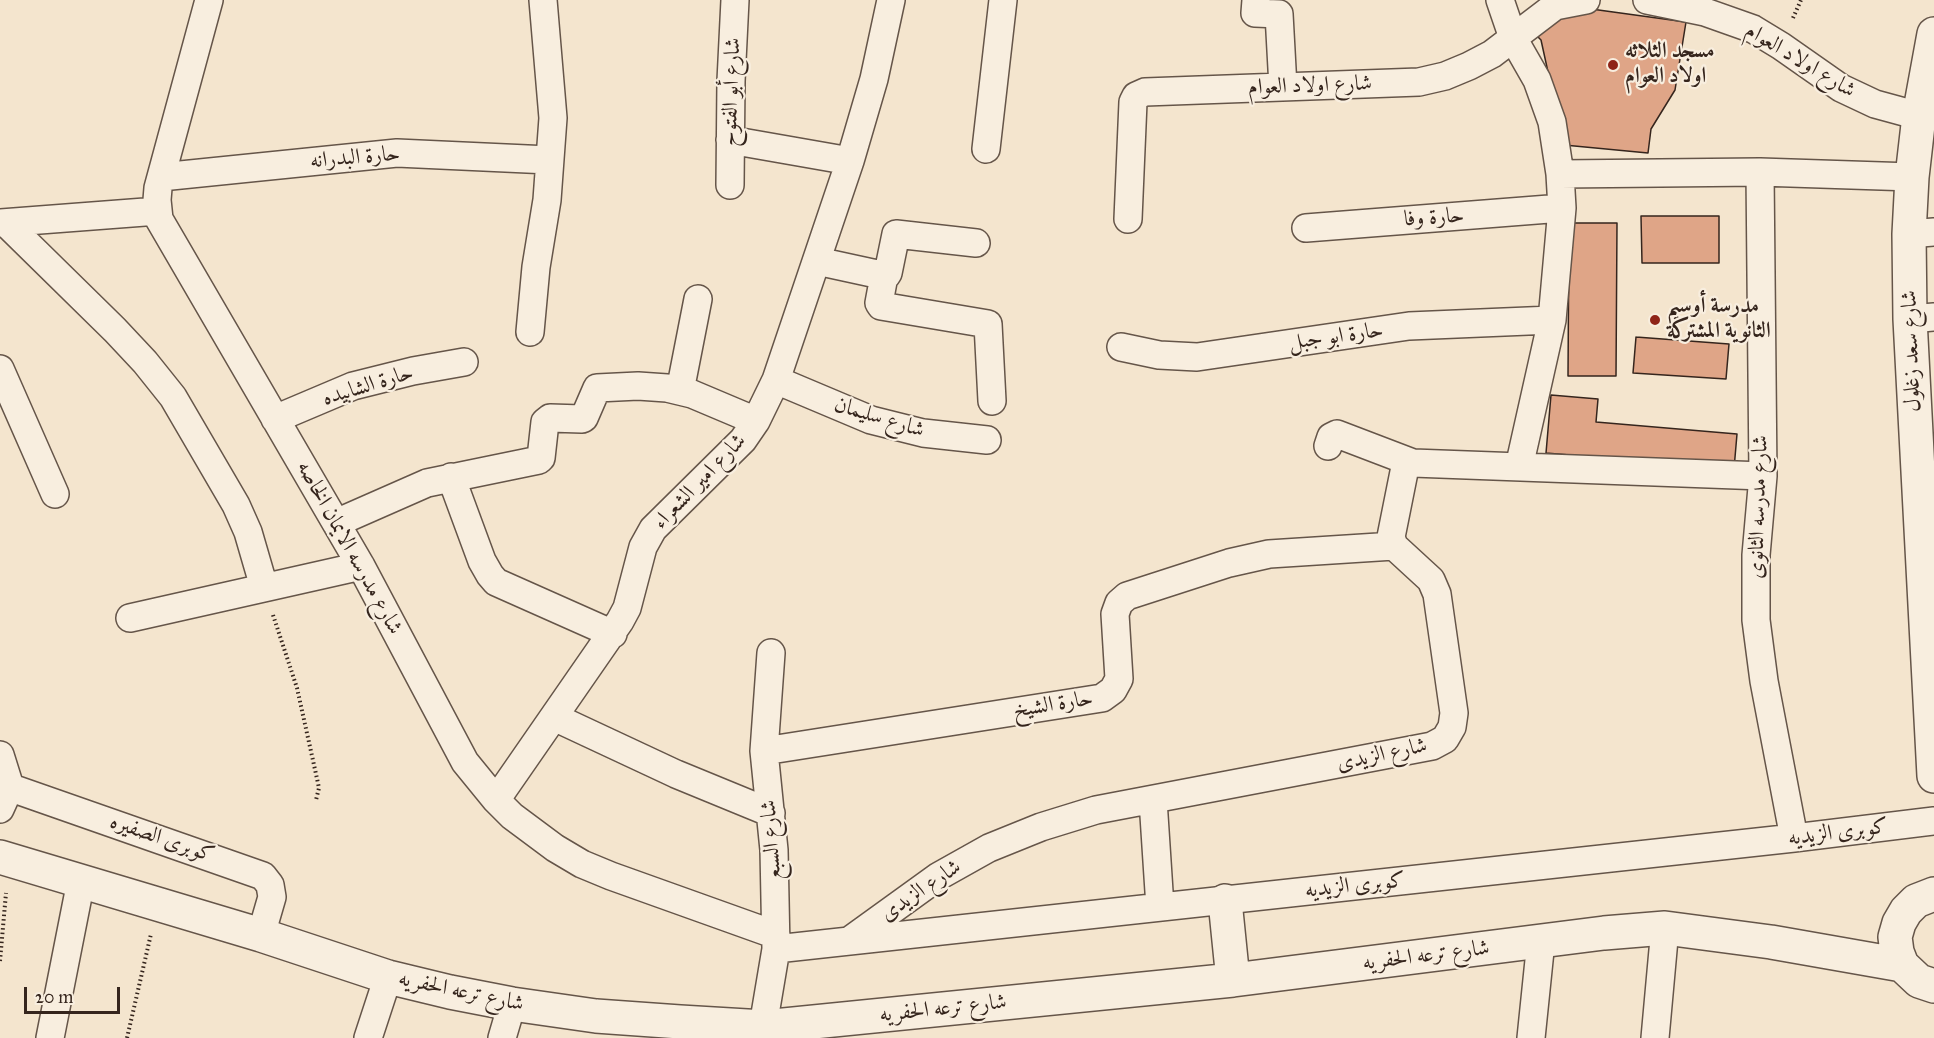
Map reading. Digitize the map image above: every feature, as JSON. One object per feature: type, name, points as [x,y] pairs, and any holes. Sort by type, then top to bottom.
[{"type":"street","name":"شارع مدرسه الايمان الخاصه","points":[[209,0],[161,177],[157,200],[162,225],[361,566],[465,762],[496,800],[529,829],[582,864],[776,942]]},
{"type":"street","points":[[530,332],[536,267],[547,200],[553,118],[543,0]]},
{"type":"street","name":"شارع أبو الفتوح","points":[[730,185],[735,0]]},
{"type":"street","name":"شارع امير الشعراء","points":[[496,800],[613,634],[627,608],[643,547],[653,529],[743,440],[756,421],[776,380],[850,161],[874,79],[891,0]]},
{"type":"street","points":[[986,149],[1003,0]]},
{"type":"street","points":[[1256,0],[1255,13],[1279,14],[1283,87]]},
{"type":"street","points":[[1500,0],[1513,38],[1537,80],[1552,122],[1560,174],[1562,208],[1552,320],[1519,467]]},
{"type":"street","name":"شارع اولاد العوام","points":[[1128,219],[1133,102],[1136,96],[1145,92],[1419,82],[1444,76],[1492,54],[1555,6],[1586,0]]},
{"type":"street","name":"شارع اولاد العوام","points":[[1647,0],[1705,12],[1753,30],[1781,46],[1841,88],[1875,104],[1918,116]]},
{"type":"street","name":"شارع سعد زغلول","points":[[1934,38],[1918,116],[1912,177],[1921,233],[1934,776]]},
{"type":"street","points":[[730,140],[850,161]]},
{"type":"street","name":"حارة البدرانه","points":[[161,177],[397,153],[549,160]]},
{"type":"street","points":[[1560,174],[1760,172],[1912,177]]},
{"type":"street","name":"شارع مدرسه الثانوى","points":[[1760,172],[1762,476],[1756,555],[1756,620],[1764,681],[1794,838]]},
{"type":"street","name":"حارة وفا","points":[[1306,228],[1562,208]]},
{"type":"street","points":[[3,223],[158,211]]},
{"type":"street","points":[[3,223],[138,354],[173,398],[236,505],[248,532],[264,587]]},
{"type":"street","points":[[976,243],[896,234],[888,273],[884,276],[879,305],[988,324],[990,327],[992,401]]},
{"type":"street","points":[[817,261],[884,276]]},
{"type":"street","points":[[680,391],[698,299]]},
{"type":"street","name":"حارة ابو جبل","points":[[1120,347],[1159,355],[1197,357],[1409,326],[1552,320]]},
{"type":"street","name":"حارة الشابيده","points":[[275,419],[353,386],[413,370],[464,362]]},
{"type":"street","points":[[0,369],[55,494]]},
{"type":"street","name":"شارع سليمان","points":[[776,380],[871,420],[923,433],[987,440]]},
{"type":"street","points":[[336,523],[427,483],[539,460],[545,422],[550,418],[582,420],[597,388],[653,386],[680,391],[756,421]]},
{"type":"street","points":[[1328,446],[1331,437],[1337,434],[1413,463],[1762,476]]},
{"type":"street","points":[[1394,546],[1391,537],[1404,472],[1407,466],[1413,463]]},
{"type":"street","points":[[451,477],[482,561],[496,582],[613,634]]},
{"type":"street","name":"حارة الشيخ","points":[[764,751],[1101,698],[1113,690],[1119,679],[1115,614],[1119,603],[1127,596],[1229,563],[1269,554],[1394,546]]},
{"type":"street","name":"شارع الزيدى","points":[[849,941],[939,876],[989,848],[1041,826],[1096,810],[1432,746],[1444,739],[1452,727],[1454,713],[1437,594],[1431,580],[1394,546]]},
{"type":"street","points":[[130,618],[361,566]]},
{"type":"street","name":"شارع السبع","points":[[763,1032],[776,942],[776,887],[764,751],[771,653]]},
{"type":"street","points":[[554,717],[676,774],[771,813]]},
{"type":"street","points":[[0,755],[3,793]]},
{"type":"street","name":"كوبرى الصفيره","points":[[3,793],[263,876],[270,885],[272,897],[261,935]]},
{"type":"street","points":[[1153,800],[1160,907]]},
{"type":"street","name":"كوبرى الزيديه","points":[[776,942],[849,941],[1934,821]]},
{"type":"street","name":"شارع ترعه الحفريه","points":[[4,858],[261,935],[388,977],[450,992],[596,1016],[763,1032],[1233,980],[1604,933],[1665,928],[1772,942],[1922,983]]},
{"type":"street","points":[[50,1038],[81,881]]},
{"type":"street","points":[[1922,983],[1897,952],[1895,937],[1906,911],[1916,901],[1934,894]]},
{"type":"street","points":[[1225,901],[1233,980]]},
{"type":"street","points":[[1655,1038],[1665,928]]},
{"type":"street","points":[[1531,1038],[1541,941]]},
{"type":"street","points":[[368,1038],[388,977]]},
{"type":"street","points":[[502,1038],[512,1004]]},
{"type":"path","points":[[264,587],[297,688],[319,788],[316,800]]},
{"type":"path","points":[[0,962],[4,858]]},
{"type":"path","points":[[127,1038],[158,904]]},
{"type":"building","name":"مسجد الثلاثه اولاد العوام","points":[[1584,8],[1686,22],[1675,90],[1651,129],[1648,153],[1564,145],[1541,40],[1533,32],[1570,12]]},
{"type":"building","points":[[1641,216],[1719,216],[1719,263],[1642,263]]},
{"type":"building","points":[[1569,223],[1617,223],[1616,376],[1568,376]]},
{"type":"building","points":[[1636,337],[1729,344],[1726,379],[1633,373]]},
{"type":"building","points":[[1551,395],[1598,399],[1596,422],[1737,434],[1734,469],[1546,453]]},
{"type":"place","name":"مسجد الثلاثه اولاد العوام","points":[[1613,65]]},
{"type":"place","name":"مدرسة أوسيم الثانوية المشتركة","points":[[1655,320]]}]
